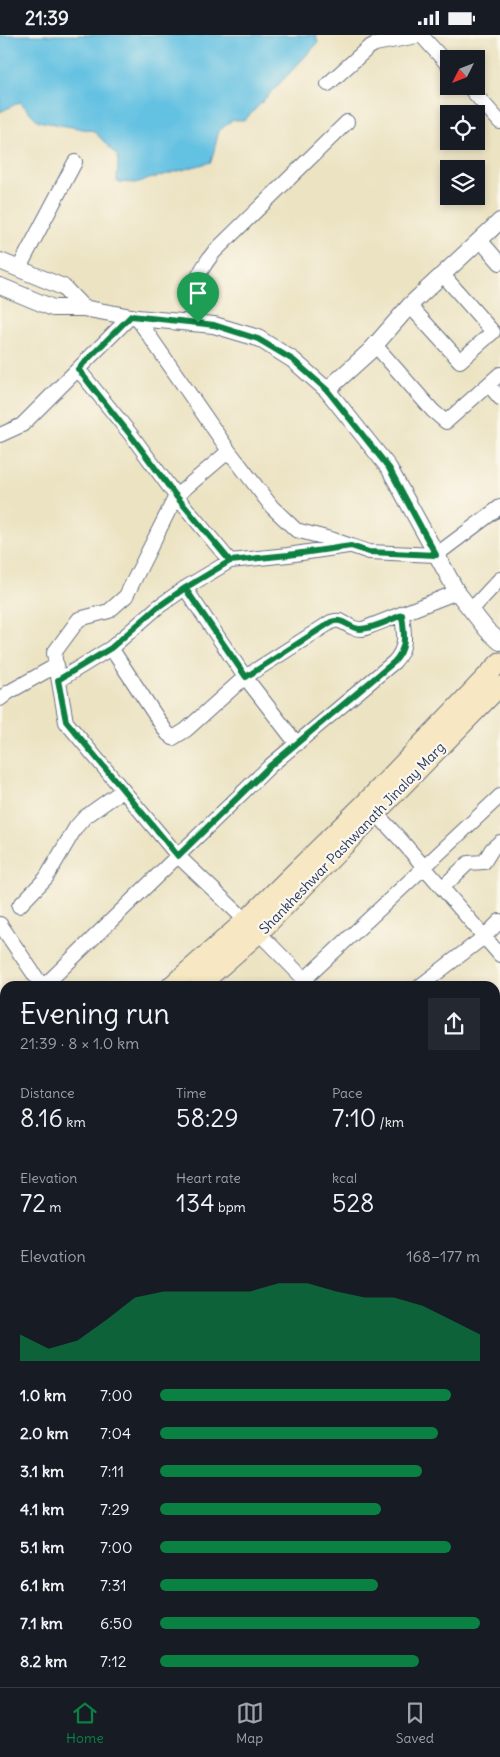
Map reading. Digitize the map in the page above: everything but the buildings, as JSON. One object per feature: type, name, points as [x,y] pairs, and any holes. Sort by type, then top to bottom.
[{"type":"main road","points":[[179,981],[253,927],[371,808],[500,661]]},
{"type":"main road","name":"Shankheshwar Pashwanath Jinalay Marg","points":[[371,808],[500,686]]},
{"type":"main road","name":"Shankheshwar Pashwanath Jinalay Marg","points":[[204,981],[253,927]]},
{"type":"street","points":[[328,84],[368,48],[375,45],[421,35],[440,56]]},
{"type":"street","points":[[476,95],[500,122]]},
{"type":"street","points":[[198,323],[195,294],[196,279],[204,264],[347,122]]},
{"type":"street","points":[[19,269],[75,163]]},
{"type":"street","points":[[327,390],[376,345],[410,306],[500,221]]},
{"type":"street","points":[[480,240],[500,263]]},
{"type":"street","points":[[0,261],[63,287],[83,308]]},
{"type":"street","points":[[410,306],[460,361],[493,332],[443,275]]},
{"type":"street","points":[[0,285],[53,308],[83,308],[134,317],[214,325],[258,339],[293,360],[327,390],[389,468],[456,592],[487,630],[500,642]]},
{"type":"street","points":[[0,435],[22,425],[134,317]]},
{"type":"street","points":[[134,317],[229,451],[272,507],[296,530],[369,552],[436,555],[500,507]]},
{"type":"street","points":[[376,345],[433,411],[446,422],[500,374]]},
{"type":"street","points":[[78,369],[176,496],[230,561]]},
{"type":"street","points":[[489,385],[500,398]]},
{"type":"street","points":[[229,451],[176,496],[126,596],[109,611],[79,619],[54,653],[66,721],[178,856],[253,927],[306,981]]},
{"type":"street","points":[[58,680],[111,648],[158,607],[230,561],[351,546]]},
{"type":"street","points":[[471,610],[500,579]]},
{"type":"street","points":[[185,588],[246,677],[297,744]]},
{"type":"street","points":[[111,648],[167,733],[173,738],[186,730],[246,677],[331,622],[337,620],[344,621],[354,628],[363,629],[456,592]]},
{"type":"street","points":[[48,981],[271,765],[400,655],[404,645],[402,615]]},
{"type":"street","points":[[0,699],[56,665]]},
{"type":"street","points":[[19,906],[46,878],[76,827],[85,817],[123,790]]},
{"type":"street","points":[[310,981],[424,867],[500,796]]},
{"type":"street","points":[[371,808],[500,955]]},
{"type":"street","points":[[442,888],[468,863],[484,862],[492,849],[500,842]]},
{"type":"street","points":[[427,981],[484,937],[500,921]]},
{"type":"street","points":[[0,924],[40,981]]},
{"type":"water","points":[[0,35],[316,35],[318,43],[245,120],[232,120],[219,131],[211,162],[135,183],[117,182],[118,157],[94,131],[38,121],[20,102],[0,112]]},
{"type":"route","points":[[198,323],[131,316],[78,369],[176,496],[230,561],[185,588],[158,607],[111,648],[58,680],[66,721],[178,856],[271,765],[394,662],[400,655],[404,645],[402,615],[363,629],[354,628],[344,621],[337,620],[246,677],[185,588],[230,561],[351,546],[369,552],[436,555],[389,468],[327,390],[293,360],[258,339],[214,325],[198,323]]}]
